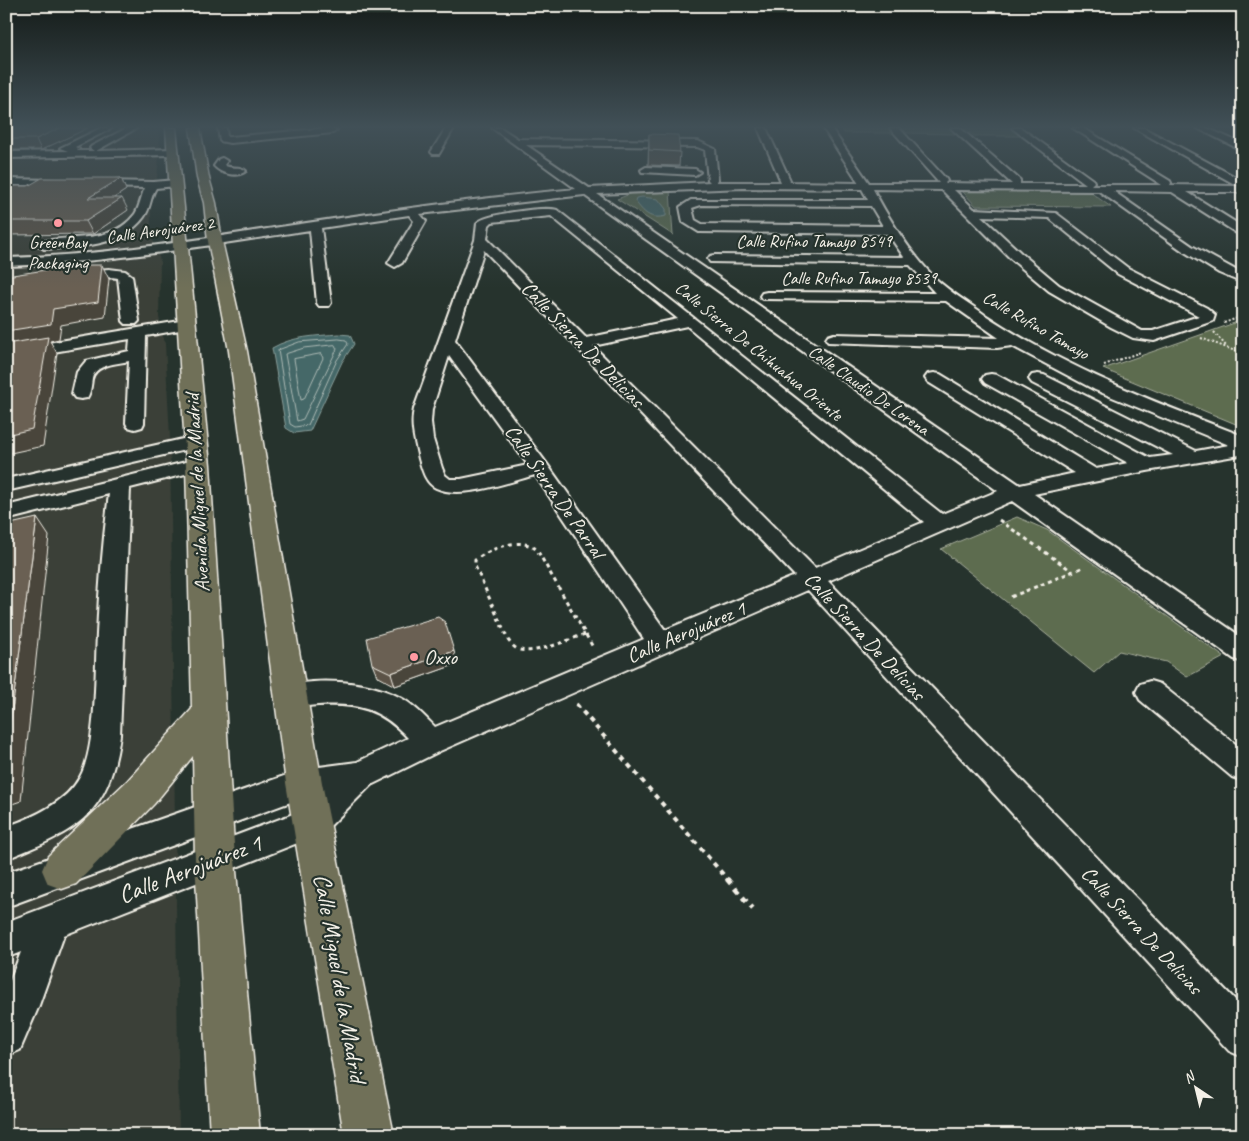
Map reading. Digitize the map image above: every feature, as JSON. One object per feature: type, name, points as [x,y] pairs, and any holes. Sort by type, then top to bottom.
[{"type":"main road","points":[[204,181],[210,202],[215,237],[238,351],[290,696],[308,802]]},
{"type":"main road","name":"Avenida Miguel de la Madrid","points":[[164,184],[176,208],[197,454],[215,860]]},
{"type":"main road","points":[[62,870],[141,792],[209,713]]},
{"type":"main road","name":"Calle Miguel de la Madrid","points":[[308,802],[369,1135]]},
{"type":"main road","points":[[215,860],[235,1135]]},
{"type":"street","name":"Calle Claudio De Lorena","points":[[573,181],[1243,652]]},
{"type":"street","points":[[584,189],[660,181]]},
{"type":"street","points":[[817,181],[1102,188],[1241,185]]},
{"type":"street","points":[[941,181],[970,212],[1054,288],[1139,335],[1154,336],[1185,331],[1208,318],[1210,321]]},
{"type":"street","points":[[1162,181],[1243,233]]},
{"type":"street","points":[[6,182],[164,184]]},
{"type":"street","points":[[943,184],[1089,182],[1170,186]]},
{"type":"street","points":[[584,189],[864,183]]},
{"type":"street","name":"Calle Rufino Tamayo","points":[[864,183],[873,203],[913,261],[927,277],[950,297],[1014,341],[1132,398],[1243,444]]},
{"type":"street","points":[[44,245],[86,241],[121,232],[139,217],[144,210],[147,191],[164,184]]},
{"type":"street","points":[[1102,188],[1183,245],[1243,280]]},
{"type":"street","name":"Calle Aerojuárez 2","points":[[6,262],[69,260],[417,205],[584,189]]},
{"type":"street","name":"Calle Aerojuárez 2","points":[[215,237],[584,189]]},
{"type":"street","points":[[873,203],[701,202],[686,207],[689,222],[699,228],[890,230]]},
{"type":"street","points":[[395,263],[420,221],[412,212]]},
{"type":"street","name":"Calle Sierra De Chihuahua Oriente","points":[[483,230],[553,212],[939,523]]},
{"type":"street","points":[[970,212],[1052,214],[1123,271],[1210,321]]},
{"type":"street","points":[[315,225],[324,303]]},
{"type":"street","points":[[483,230],[423,409],[420,431],[435,475],[443,484],[450,487],[540,468]]},
{"type":"street","name":"Calle Sierra De Delicias","points":[[483,230],[583,343],[811,578],[1243,1037]]},
{"type":"street","name":"Calle Aerojuárez 2","points":[[6,254],[139,249]]},
{"type":"street","name":"Calle Rufino Tamayo 8549","points":[[715,259],[913,261]]},
{"type":"street","points":[[64,278],[109,272],[125,276],[135,327],[137,354],[135,423]]},
{"type":"street","name":"Calle Rufino Tamayo 8539","points":[[767,296],[950,297]]},
{"type":"street","points":[[6,355],[186,318]]},
{"type":"street","points":[[583,343],[690,321]]},
{"type":"street","points":[[6,342],[135,327]]},
{"type":"street","points":[[834,339],[998,343],[1014,341]]},
{"type":"street","name":"Calle Sierra De Parral","points":[[447,340],[540,468],[660,643]]},
{"type":"street","points":[[81,394],[85,372],[92,365],[137,354]]},
{"type":"street","points":[[934,378],[1093,476]]},
{"type":"street","points":[[991,379],[1147,465]]},
{"type":"street","points":[[1038,379],[1192,457]]},
{"type":"street","name":"Calle Aerojuárez 1","points":[[6,940],[215,860],[308,802],[430,742],[979,506],[1014,492],[1147,465],[1233,451],[1243,444]]},
{"type":"street","points":[[6,512],[120,485],[197,454]]},
{"type":"street","points":[[6,485],[197,454]]},
{"type":"street","points":[[6,844],[42,828],[62,816],[91,788],[99,770],[104,747],[114,550],[120,485]]},
{"type":"street","points":[[1150,692],[1243,768]]},
{"type":"street","points":[[290,696],[336,694],[375,699],[399,712],[430,742]]},
{"type":"street","name":"Calle Aerojuárez 1","points":[[6,890],[214,816],[308,802]]},
{"type":"street","points":[[6,1036],[19,1008],[50,923]]},
{"type":"path","points":[[1185,331],[1210,321],[1243,316]]},
{"type":"path","points":[[1210,321],[1214,333],[1228,348]]},
{"type":"path","points":[[1185,331],[1243,354]]},
{"type":"path","points":[[1104,365],[1148,350]]},
{"type":"path","points":[[979,506],[1072,571]]},
{"type":"path","points":[[585,634],[533,650],[521,650],[513,647],[475,566],[475,560],[490,551],[512,545],[525,543],[531,545],[537,550],[605,667]]},
{"type":"path","points":[[1011,597],[1108,558]]},
{"type":"path","points":[[560,686],[753,909]]},
{"type":"shaded area","points":[[6,181],[156,181],[151,193],[151,234],[160,260],[159,317],[165,344],[170,437],[179,1135],[6,1135]]},
{"type":"green space","points":[[670,191],[673,235],[617,199],[633,193]]},
{"type":"green space","points":[[962,191],[1090,192],[1111,207],[976,206]]},
{"type":"green space","points":[[1243,320],[1243,427],[1103,369]]},
{"type":"green space","points":[[1017,517],[1047,530],[1224,657],[1187,677],[1166,662],[1119,651],[1094,673],[941,549]]},
{"type":"water","points":[[636,198],[658,199],[666,209],[666,216],[656,217],[645,212],[635,201]]},
{"type":"water","points":[[339,334],[350,335],[354,344],[342,362],[310,431],[294,433],[286,428],[272,348],[296,339]]},
{"type":"building","points":[[36,181],[116,181],[88,198],[122,198],[86,221],[6,221],[6,186],[28,186]]},
{"type":"building","points":[[78,265],[102,265],[98,302],[53,309],[51,324],[6,331],[6,276]]},
{"type":"building","points":[[48,337],[32,429],[6,435],[6,344]]},
{"type":"building","points":[[37,518],[6,756],[6,525]]},
{"type":"building","name":"Oxxo","points":[[438,617],[445,622],[454,651],[391,673],[372,664],[367,638]]},
{"type":"place","name":"GreenBay Packaging","points":[[58,223]]},
{"type":"place","name":"Oxxo","points":[[414,657]]}]
